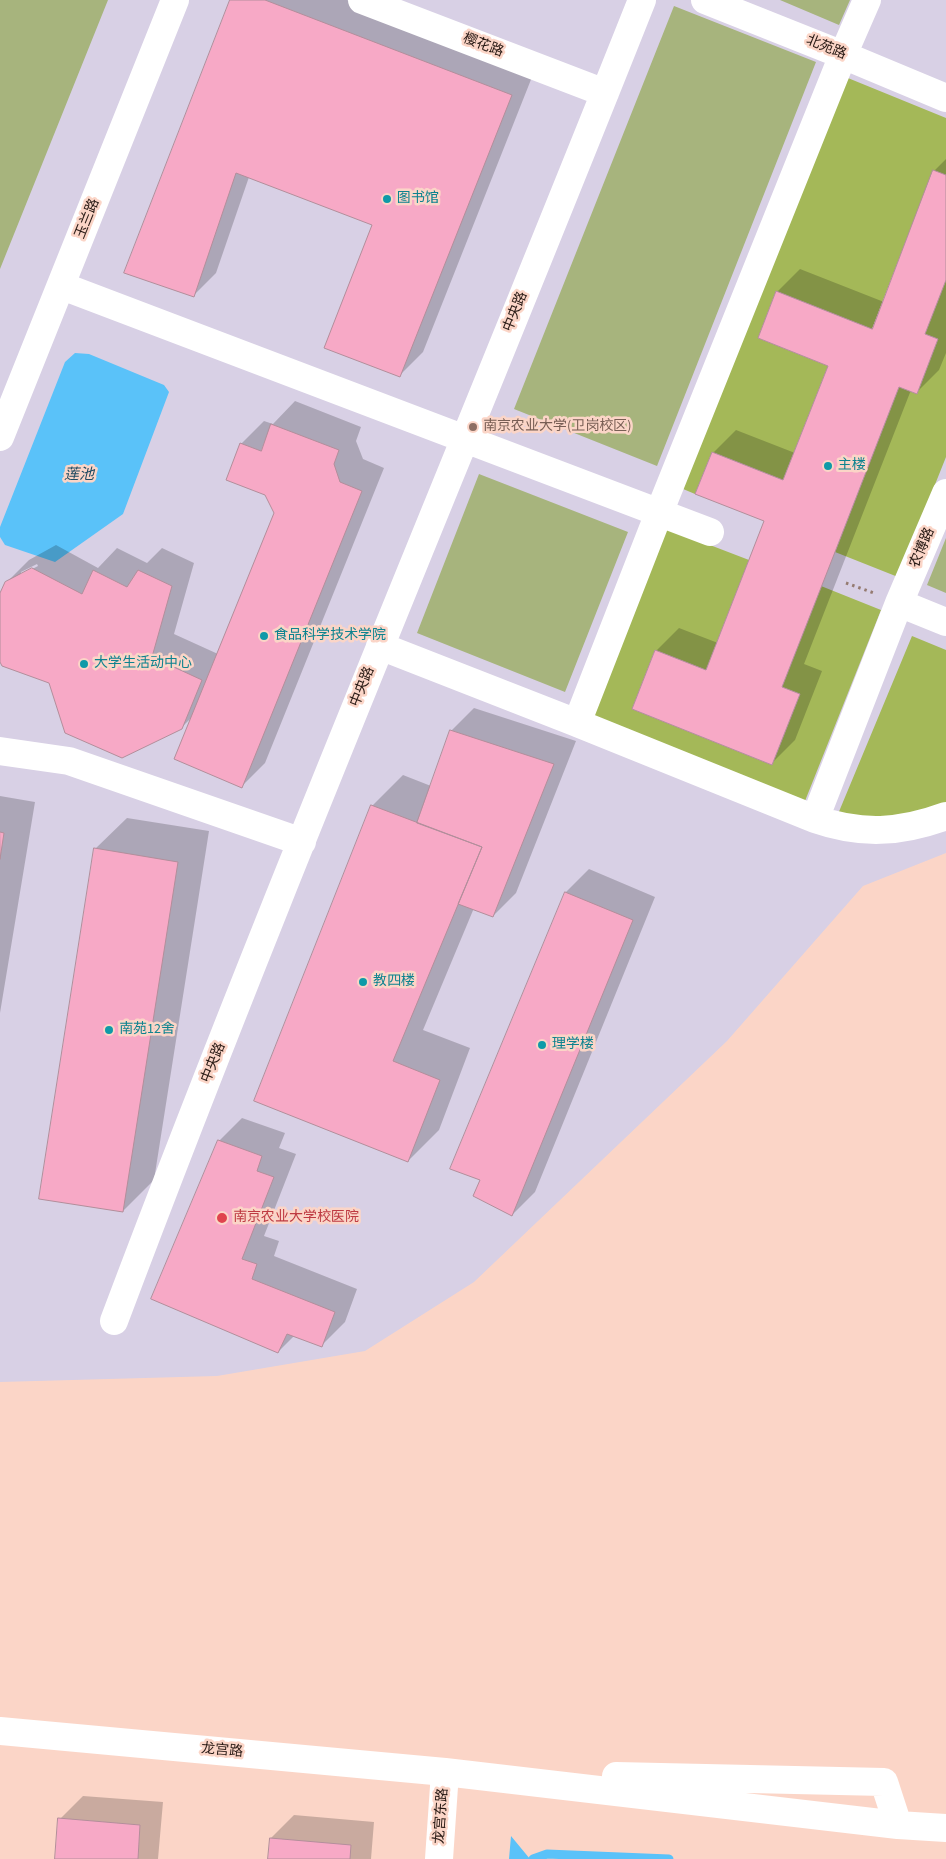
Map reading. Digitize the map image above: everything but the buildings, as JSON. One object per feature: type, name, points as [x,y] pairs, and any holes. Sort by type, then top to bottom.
[{"type":"street","name":"玉兰路","points":[[0,437],[175,0]]},
{"type":"street","name":"樱花路","points":[[362,0],[605,93]]},
{"type":"street","name":"中央路","points":[[114,1321],[150,1223],[380,646],[642,0]]},
{"type":"street","name":"北苑路","points":[[705,0],[946,98]]},
{"type":"street","points":[[577,723],[659,513],[843,55],[867,0]]},
{"type":"street","points":[[62,286],[710,532]]},
{"type":"street","name":"农博路","points":[[815,819],[899,603],[946,493]]},
{"type":"street","points":[[899,603],[946,622]]},
{"type":"street","points":[[380,646],[836,826],[862,830],[905,829],[946,816]]},
{"type":"street","points":[[0,751],[69,761],[302,842]]},
{"type":"street","name":"龙宫路","points":[[0,1730],[444,1772]]},
{"type":"street","points":[[444,1772],[898,1825],[946,1828]]},
{"type":"street","points":[[444,1772],[884,1782],[898,1825]]},
{"type":"street","name":"龙宫东路","points":[[439,1859],[444,1772]]},
{"type":"shaded area","name":"南京农业大学(卫岗校区)","points":[[0,0],[946,0],[946,853],[863,886],[727,1041],[474,1282],[365,1351],[217,1376],[0,1382]]},
{"type":"green space","points":[[0,0],[108,0],[0,269]]},
{"type":"green space","points":[[780,0],[850,0],[839,25]]},
{"type":"green space","points":[[674,6],[816,62],[657,466],[514,409]]},
{"type":"green space","points":[[843,76],[946,118],[946,175],[933,171],[872,329],[776,291],[758,338],[828,366],[783,480],[712,452],[695,494],[676,486]]},
{"type":"green space","points":[[946,280],[946,457],[898,577],[835,552],[899,387],[917,394],[938,339],[925,334]]},
{"type":"green space","points":[[479,474],[628,532],[565,692],[417,633]]},
{"type":"green space","points":[[663,527],[749,560],[706,670],[655,650],[632,709],[772,765],[800,694],[782,687],[821,586],[881,610],[803,806],[587,719]]},
{"type":"green space","points":[[946,538],[946,593],[927,585]]},
{"type":"green space","points":[[912,636],[946,650],[946,806],[891,818],[838,814]]},
{"type":"water","name":"莲池","points":[[75,353],[89,354],[164,385],[169,392],[123,514],[55,562],[5,545],[0,537],[0,527],[65,362]]},
{"type":"water","points":[[511,1836],[530,1859],[509,1859]]},
{"type":"waterway","points":[[533,1859],[547,1854],[669,1859]]},
{"type":"place","name":"图书馆","points":[[387,199]]},
{"type":"place","name":"南京农业大学(卫岗校区)","points":[[473,427]]},
{"type":"place","name":"主楼","points":[[828,466]]},
{"type":"place","name":"食品科学技术学院","points":[[264,636]]},
{"type":"place","name":"大学生活动中心","points":[[84,664]]},
{"type":"place","name":"教四楼","points":[[363,982]]},
{"type":"place","name":"南苑12舍","points":[[109,1030]]},
{"type":"place","name":"理学楼","points":[[542,1045]]},
{"type":"place","name":"南京农业大学校医院","points":[[222,1218]]}]
